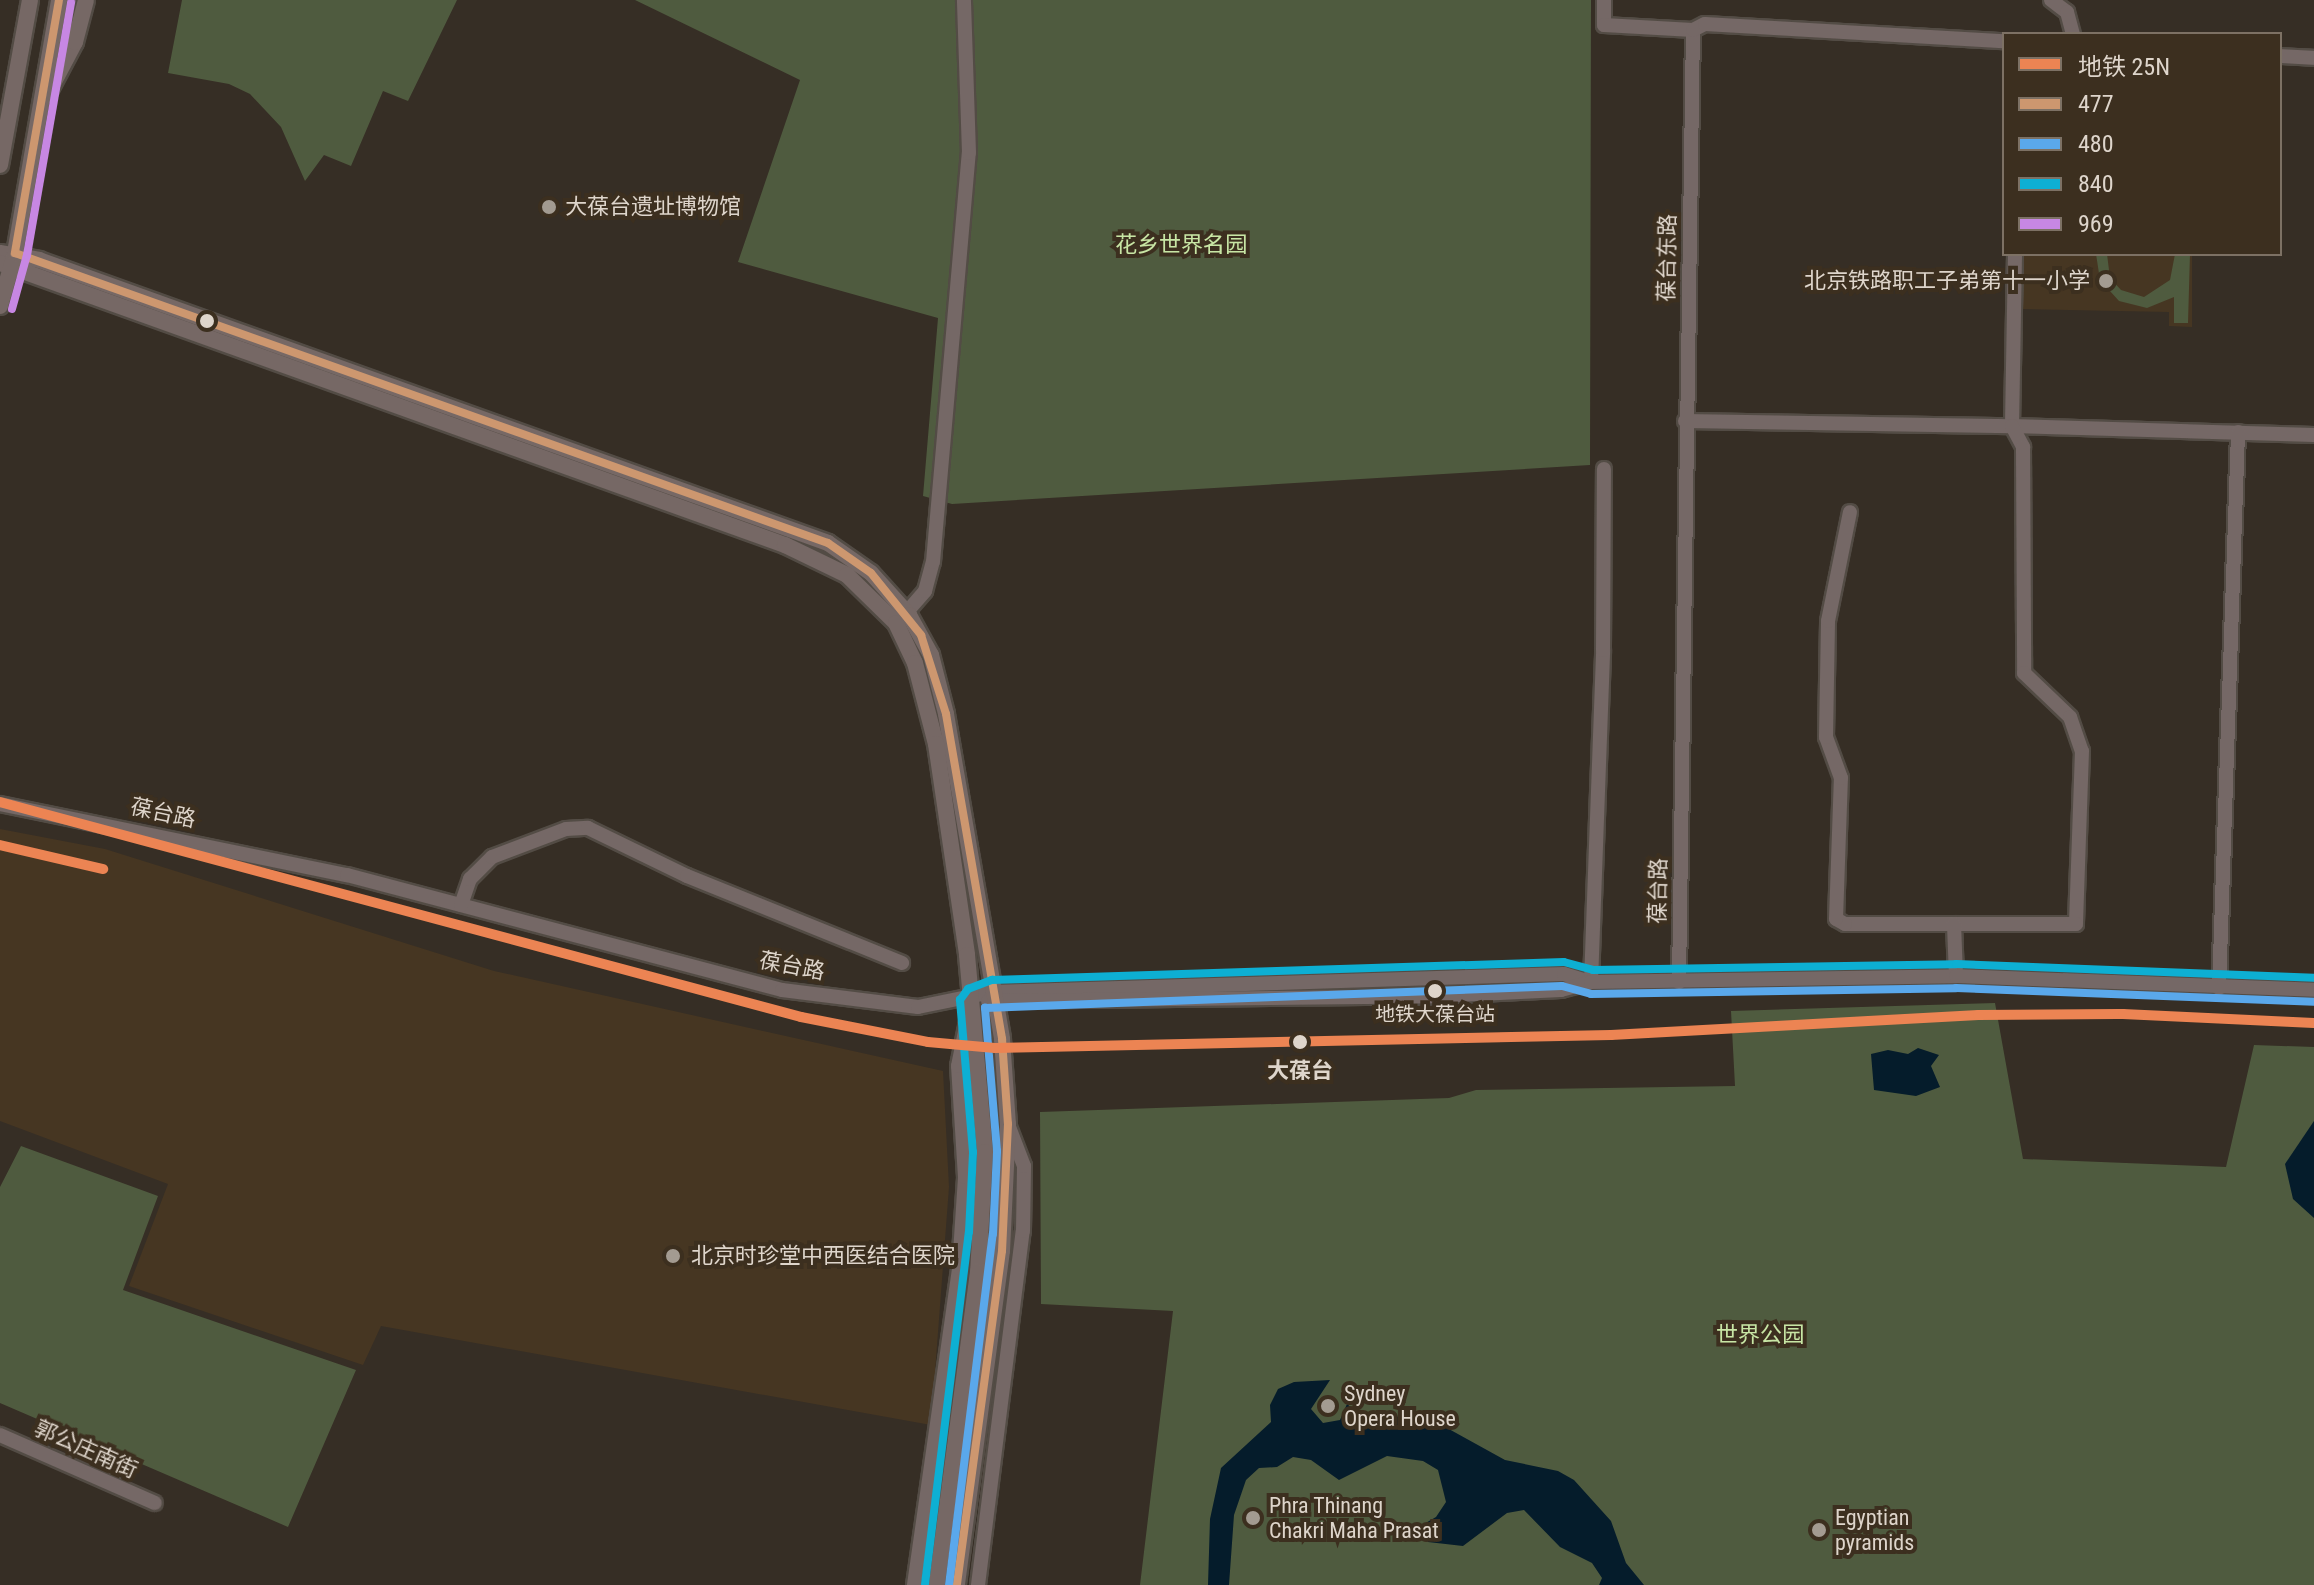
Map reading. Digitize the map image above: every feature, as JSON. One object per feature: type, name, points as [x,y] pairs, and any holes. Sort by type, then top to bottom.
[{"type":"main road","points":[[23,0],[23,42]]},
{"type":"main road","points":[[0,165],[30,0]]},
{"type":"main road","points":[[0,306],[59,0]]},
{"type":"main road","points":[[39,111],[75,42],[86,0]]},
{"type":"main road","points":[[8,253],[828,543],[871,573],[931,655],[946,714],[994,997],[1008,1124],[1002,1251],[957,1585]]},
{"type":"main road","points":[[6,266],[785,545],[847,575],[902,619],[936,744],[972,1000],[985,1152],[983,1208],[937,1585]]},
{"type":"street","points":[[902,619],[925,591],[933,562],[969,153],[964,0]]},
{"type":"street","points":[[1604,0],[1604,25],[1693,30],[1705,24],[2002,41]]},
{"type":"street","points":[[2051,0],[2067,12],[2072,32]]},
{"type":"street","name":"葆台东路","points":[[1681,800],[1693,30]]},
{"type":"street","points":[[2282,56],[2314,58]]},
{"type":"street","points":[[1850,512],[1828,621],[1826,737],[1841,778],[1836,919],[1845,924],[2076,924],[2082,751],[2070,717],[2024,673],[2023,447],[2012,426],[2015,256]]},
{"type":"street","points":[[1685,421],[2314,435]]},
{"type":"street","points":[[2219,988],[2238,432]]},
{"type":"street","points":[[1591,982],[1603,650],[1604,469]]},
{"type":"street","name":"葆台路","points":[[1679,982],[1681,800]]},
{"type":"street","name":"葆台路","points":[[0,804],[347,875],[782,990],[918,1007],[994,997],[1436,996],[1561,990],[1591,982],[1956,976],[2314,990]]},
{"type":"street","points":[[461,905],[470,879],[492,857],[566,829],[588,828],[687,876],[902,963]]},
{"type":"street","points":[[1954,924],[1956,976]]},
{"type":"street","points":[[914,1585],[959,1268],[965,1177],[958,1066],[972,1000]]},
{"type":"street","points":[[978,1585],[1023,1231],[1024,1166],[1008,1124]]},
{"type":"street","name":"郭公庄南街","points":[[0,1435],[155,1503]]},
{"type":"shaded area","name":"北京铁路职工子弟第十一小学","points":[[2021,256],[2192,256],[2192,327],[2169,326],[2169,312],[2020,309]]},
{"type":"shaded area","points":[[0,829],[105,849],[494,971],[943,1071],[949,1187],[931,1425],[381,1326],[363,1365],[129,1286],[168,1184],[0,1121]]},
{"type":"green space","points":[[182,0],[457,0],[408,101],[383,91],[351,166],[324,155],[305,181],[281,127],[250,94],[229,84],[168,73]]},
{"type":"green space","name":"花乡世界名园","points":[[635,0],[1591,0],[1590,465],[952,504],[923,496],[938,318],[738,262],[800,80]]},
{"type":"green space","points":[[2096,256],[2107,256],[2110,278],[2121,290],[2144,297],[2170,280],[2175,256],[2190,256],[2188,323],[2174,323],[2174,297],[2147,308],[2119,301],[2100,280]]},
{"type":"green space","name":"世界公园","points":[[1995,1003],[2023,1159],[2226,1167],[2254,1045],[2314,1047],[2314,1585],[1140,1585],[1173,1311],[1041,1304],[1040,1112],[1449,1098],[1476,1090],[1735,1086],[1731,1011]]},
{"type":"green space","points":[[21,1146],[158,1196],[123,1290],[356,1370],[288,1527],[0,1403],[0,1187]]},
{"type":"water","points":[[1918,1048],[1939,1055],[1931,1066],[1940,1087],[1916,1096],[1874,1090],[1871,1054],[1888,1050],[1908,1054]]},
{"type":"water","points":[[2314,1121],[2314,1218],[2293,1199],[2285,1164]]},
{"type":"water","points":[[1330,1380],[1311,1409],[1323,1423],[1340,1420],[1347,1404],[1361,1416],[1379,1420],[1396,1418],[1409,1407],[1505,1460],[1558,1471],[1574,1480],[1611,1521],[1626,1563],[1644,1585],[1599,1585],[1602,1578],[1592,1563],[1560,1547],[1524,1510],[1507,1513],[1463,1546],[1428,1542],[1417,1528],[1436,1517],[1446,1502],[1438,1470],[1423,1461],[1387,1456],[1339,1480],[1311,1460],[1293,1457],[1277,1467],[1259,1468],[1246,1480],[1234,1515],[1229,1585],[1208,1585],[1210,1519],[1221,1468],[1271,1422],[1270,1405],[1278,1389],[1294,1382]]},
{"type":"metro line","name":"25N","points":[[0,802],[801,1017],[928,1042],[995,1048],[1611,1035],[1978,1015],[2123,1014],[2314,1023]]},
{"type":"metro line","name":"25N","points":[[0,845],[103,869]]},
{"type":"transit line","name":"477","points":[[59,0],[15,253],[828,543],[871,573],[921,635],[946,714],[1002,1039],[1008,1124],[1002,1251],[957,1585]]},
{"type":"transit line","name":"969","points":[[12,309],[27,255],[71,2]]},
{"type":"transit line","name":"840","points":[[925,1584],[969,1232],[973,1152],[960,1000],[968,989],[992,980],[1564,962],[1593,970],[1956,964],[2314,978]]},
{"type":"transit line","name":"480","points":[[949,1585],[993,1234],[997,1151],[985,1008],[1562,986],[1591,994],[1956,988],[2314,1002]]},
{"type":"place","name":"大葆台遗址博物馆","points":[[549,207]]},
{"type":"place","name":"北京铁路职工子弟第十一小学","points":[[2106,281]]},
{"type":"place","name":"地铁大葆台站","points":[[1435,991]]},
{"type":"place","name":"大葆台","points":[[1300,1042]]},
{"type":"place","name":"北京时珍堂中西医结合医院","points":[[673,1256]]},
{"type":"place","name":"Sydney Opera House","points":[[1328,1406]]},
{"type":"place","name":"Phra Thinang Chakri Maha Prasat","points":[[1253,1518]]},
{"type":"place","name":"Egyptian pyramids","points":[[1819,1530]]}]
